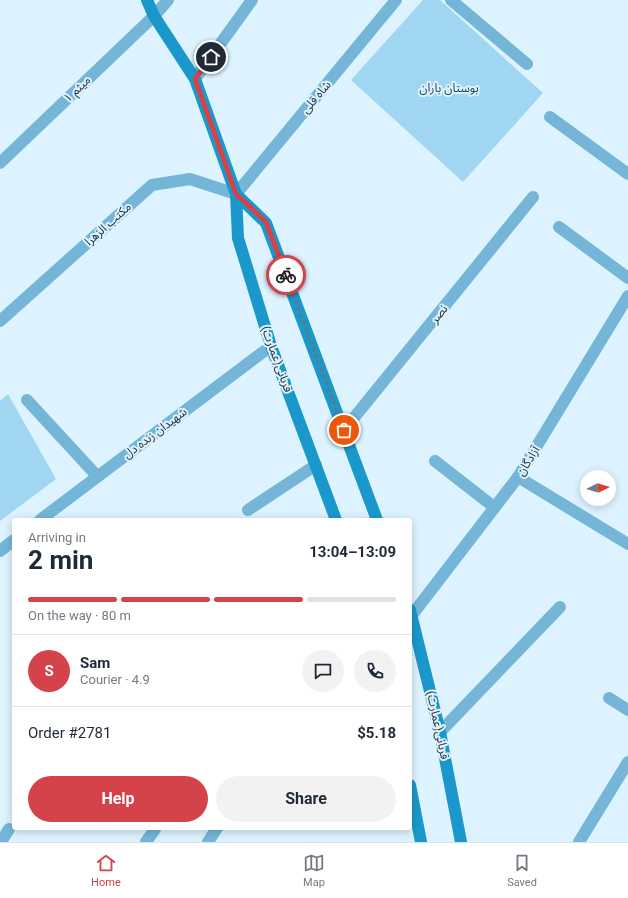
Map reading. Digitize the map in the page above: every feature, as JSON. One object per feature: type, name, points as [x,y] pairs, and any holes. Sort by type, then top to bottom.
[{"type":"main road","name":"(عمارت)قربانی","points":[[147,0],[154,16],[195,79],[236,194],[238,238],[271,346],[335,518]]},
{"type":"main road","name":"(عمارت)قربانی","points":[[236,194],[266,222],[376,518]]},
{"type":"main road","name":"(عمارت)قربانی","points":[[412,616],[440,732],[461,842]]},
{"type":"main road","points":[[412,795],[421,842]]},
{"type":"street","name":"میثم ۱","points":[[0,162],[154,16],[168,0]]},
{"type":"street","points":[[195,79],[252,0]]},
{"type":"street","name":"شاه قلی","points":[[236,194],[396,0]]},
{"type":"street","points":[[451,0],[526,64]]},
{"type":"street","points":[[550,117],[628,174]]},
{"type":"street","name":"مکتب الزهرا","points":[[0,321],[152,185],[190,179],[236,194]]},
{"type":"street","name":"نصر","points":[[344,430],[533,197]]},
{"type":"street","points":[[560,227],[628,278]]},
{"type":"street","name":"آزادگان","points":[[412,611],[518,477],[624,312],[628,296]]},
{"type":"street","name":"شهیدان زنده دل","points":[[43,518],[271,346]]},
{"type":"street","points":[[27,400],[97,476]]},
{"type":"street","points":[[435,461],[494,507]]},
{"type":"street","points":[[248,510],[316,465]]},
{"type":"street","points":[[518,477],[628,544]]},
{"type":"street","points":[[0,551],[12,542]]},
{"type":"street","points":[[440,732],[560,607]]},
{"type":"street","points":[[609,698],[628,710]]},
{"type":"street","points":[[579,842],[628,762]]},
{"type":"street","points":[[1,842],[9,829]]},
{"type":"street","points":[[146,842],[154,830]]},
{"type":"street","points":[[208,842],[216,830]]},
{"type":"green space","name":"بوستان باران","points":[[423,0],[440,0],[543,93],[463,182],[351,80]]},
{"type":"green space","points":[[8,394],[56,479],[0,521],[0,401]]},
{"type":"way so far","points":[[286,275],[344,430]]},
{"type":"route","points":[[211,57],[195,79],[236,194],[266,222],[286,275]]}]
